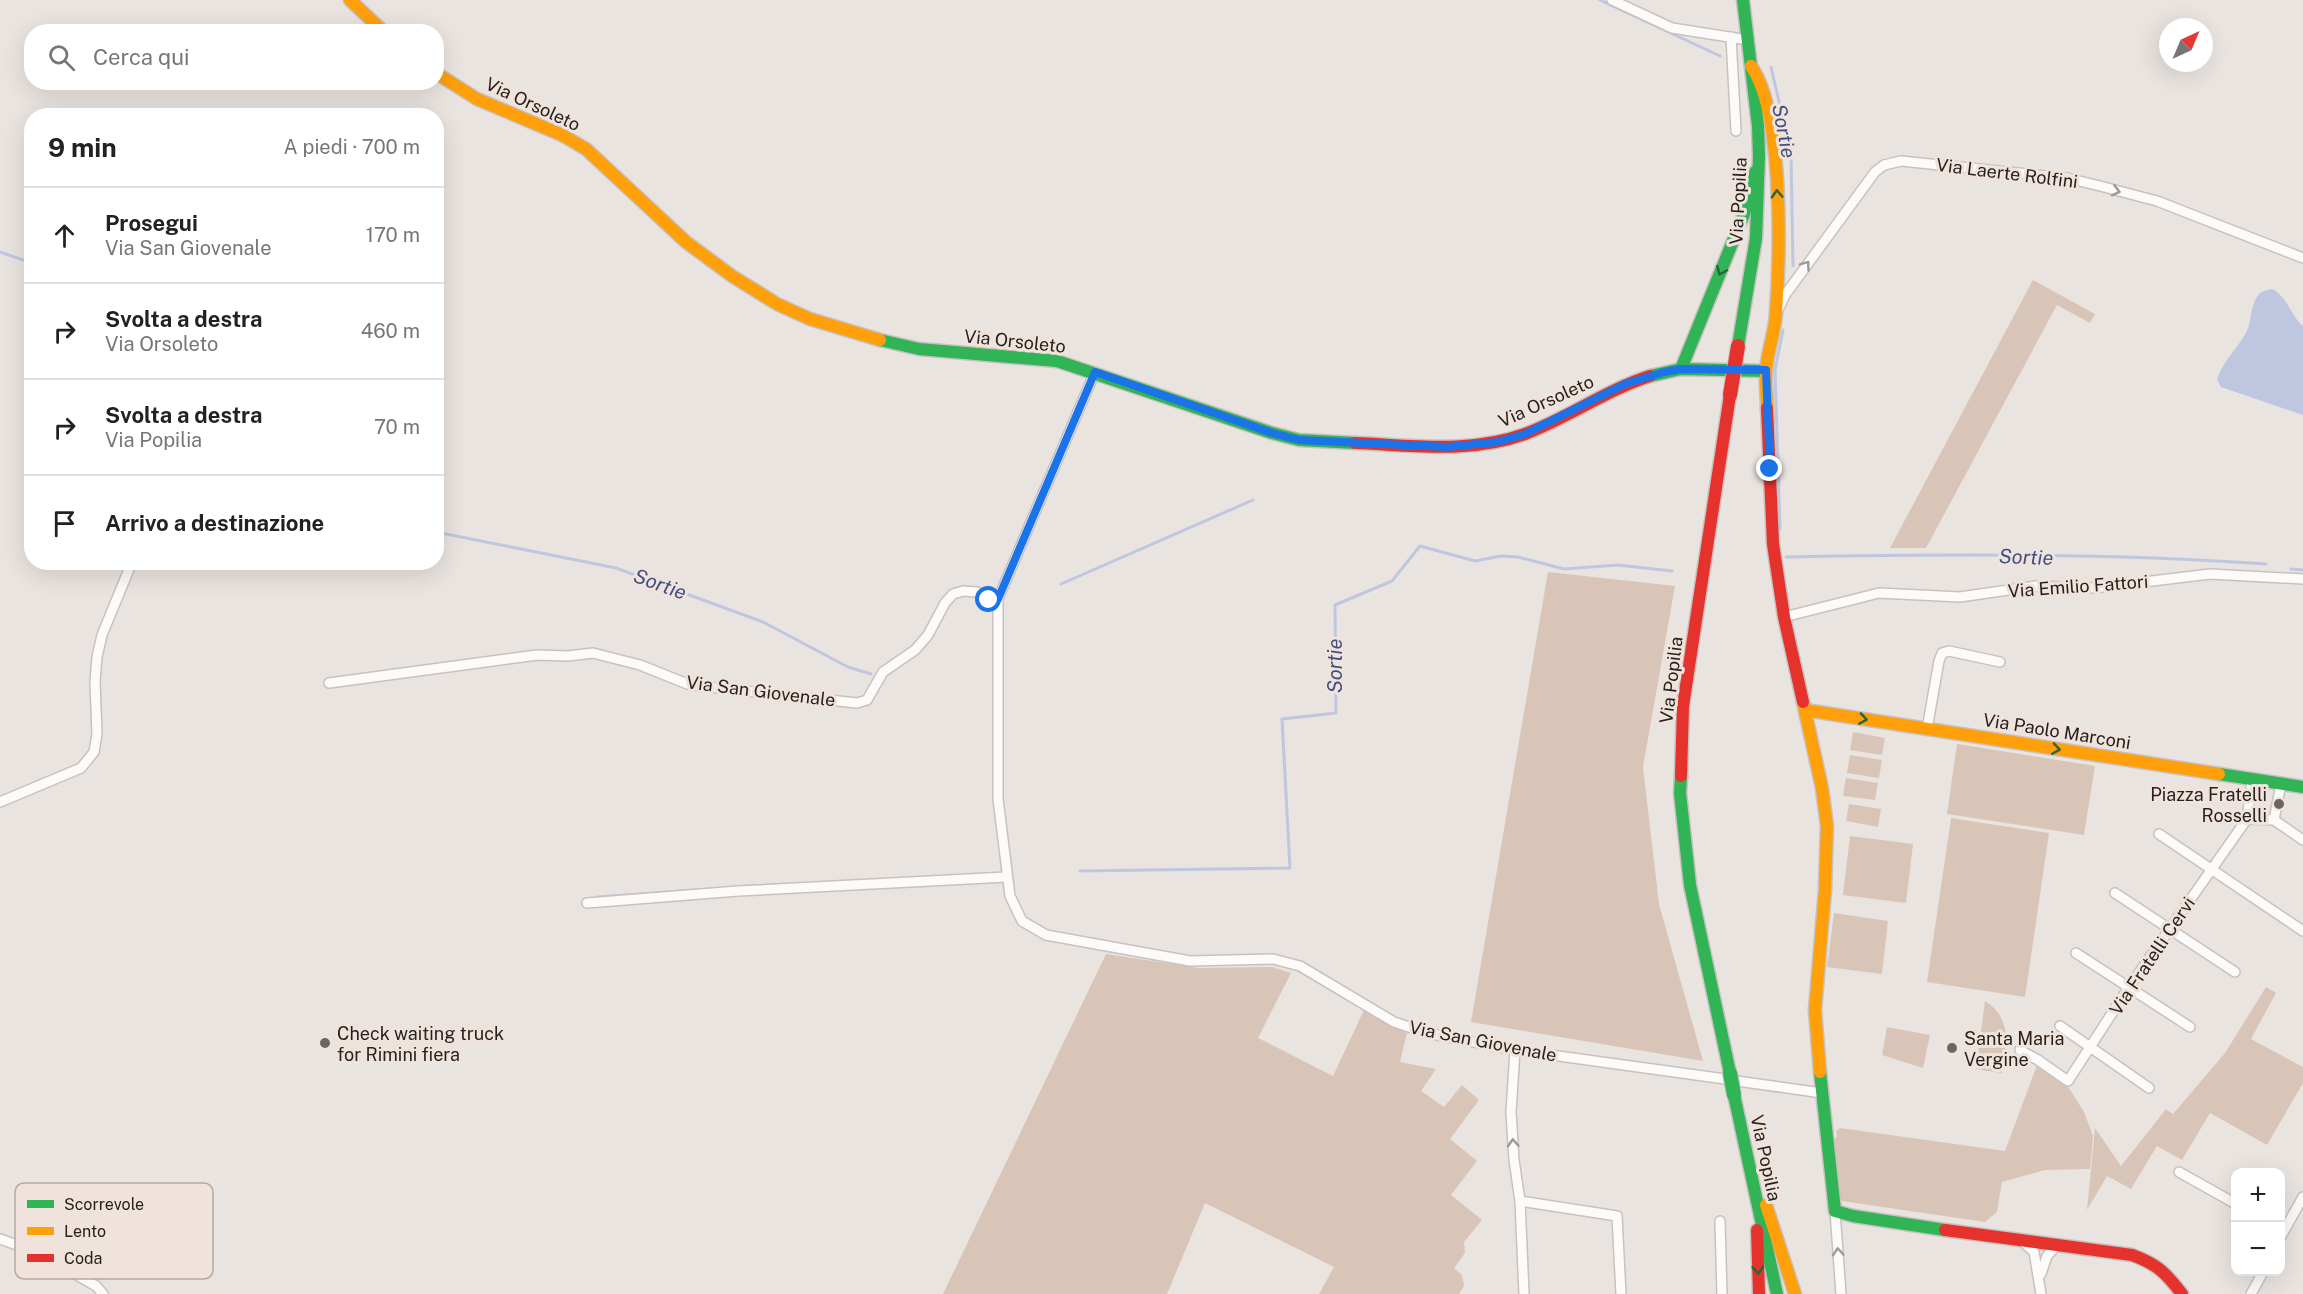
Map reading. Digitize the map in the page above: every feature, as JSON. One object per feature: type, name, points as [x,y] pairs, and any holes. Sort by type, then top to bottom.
[{"type":"street","points":[[1612,0],[1672,28],[1748,40]]},
{"type":"street","name":"Via Popilia","points":[[1743,0],[1758,126],[1756,238],[1683,706],[1680,793],[1690,885],[1778,1294]]},
{"type":"street","points":[[353,1],[376,24]]},
{"type":"street","name":"Via Popilia","points":[[1731,37],[1736,131]]},
{"type":"street","name":"Via Popilia","points":[[1751,66],[1760,79],[1773,134],[1778,223],[1776,315],[1766,370],[1773,544],[1784,617],[1822,788],[1827,826],[1825,890],[1815,1010],[1841,1294]]},
{"type":"street","name":"Via Orsoleto","points":[[444,78],[477,99],[562,135],[586,149],[686,242],[732,276],[777,304],[810,318],[862,335],[919,349],[1057,361],[1299,440],[1447,447],[1497,442],[1525,434],[1625,384],[1681,369],[1766,370]]},
{"type":"street","points":[[1681,369],[1744,214],[1759,156]]},
{"type":"street","name":"Via Laerte Rolfini","points":[[1776,315],[1785,295],[1868,181],[1884,165],[1892,161],[2067,178],[2157,201],[2303,258]]},
{"type":"street","name":"Via San Giovenale","points":[[1095,372],[998,599],[998,800],[1006,877],[1010,896],[1022,921],[1046,935],[1190,961],[1273,959],[1300,966],[1394,1022],[1427,1034],[1515,1050],[1822,1093]]},
{"type":"street","points":[[0,802],[81,768],[94,752],[97,734],[95,682],[97,657],[102,635],[129,570]]},
{"type":"street","name":"Via Emilio Fattori","points":[[1784,617],[1879,593],[1960,597],[2036,586],[2094,588],[2210,574],[2303,579]]},
{"type":"street","name":"Via San Giovenale","points":[[329,683],[537,655],[568,656],[593,653],[640,664],[690,686],[857,703],[867,700],[883,672],[915,650],[928,635],[952,594],[963,591],[977,592],[989,600],[998,599]]},
{"type":"street","points":[[1927,729],[1942,653],[1949,651],[2000,662]]},
{"type":"street","name":"Via Paolo Marconi","points":[[1805,710],[2303,787]]},
{"type":"street","name":"Via Fratelli Cervi","points":[[2020,1050],[2068,1081],[2129,987],[2247,819],[2252,779]]},
{"type":"street","points":[[2274,820],[2281,783]]},
{"type":"street","points":[[2247,819],[2274,820],[2303,840]]},
{"type":"street","points":[[2159,834],[2303,931]]},
{"type":"street","points":[[587,903],[738,891],[1006,877]]},
{"type":"street","points":[[2115,893],[2235,972]]},
{"type":"street","points":[[2076,952],[2190,1027]]},
{"type":"street","points":[[2060,1026],[2149,1088]]},
{"type":"street","points":[[1515,1050],[1511,1112],[1514,1160],[1520,1201],[1524,1294]]},
{"type":"street","points":[[1745,1147],[1795,1294]]},
{"type":"street","points":[[2179,1172],[2231,1202]]},
{"type":"street","points":[[2285,1228],[2303,1197]]},
{"type":"street","points":[[1520,1201],[1617,1216],[1621,1294]]},
{"type":"street","points":[[1758,1204],[1759,1294]]},
{"type":"street","points":[[1835,1211],[1853,1216],[2132,1255],[2151,1262],[2169,1275],[2182,1294]]},
{"type":"street","points":[[1720,1221],[1722,1294]]},
{"type":"street","points":[[0,1239],[15,1244]]},
{"type":"street","points":[[2020,1240],[2034,1252],[2041,1294]]},
{"type":"street","points":[[2037,1264],[2051,1245]]},
{"type":"street","points":[[2039,1282],[2051,1245]]},
{"type":"street","points":[[2251,1294],[2261,1276]]},
{"type":"street","points":[[84,1279],[96,1286],[103,1294]]},
{"type":"shaded area","points":[[2033,280],[2095,314],[2090,323],[2057,305],[1926,548],[1890,548]]},
{"type":"shaded area","points":[[1548,572],[1675,586],[1643,767],[1659,904],[1703,1061],[1471,1022]]},
{"type":"shaded area","points":[[1853,732],[1885,738],[1882,755],[1850,750]]},
{"type":"shaded area","points":[[1957,744],[2095,766],[2084,835],[1947,814]]},
{"type":"shaded area","points":[[1850,755],[1882,760],[1879,778],[1847,773]]},
{"type":"shaded area","points":[[1846,778],[1878,783],[1875,800],[1843,796]]},
{"type":"shaded area","points":[[1849,804],[1881,809],[1878,827],[1846,821]]},
{"type":"shaded area","points":[[1951,818],[2049,833],[2025,997],[1927,982]]},
{"type":"shaded area","points":[[1850,836],[1913,844],[1906,903],[1843,895]]},
{"type":"shaded area","points":[[1834,913],[1888,921],[1882,974],[1827,967]]},
{"type":"shaded area","points":[[1106,954],[1199,968],[1272,967],[1291,973],[1258,1038],[1333,1076],[1364,1010],[1407,1033],[1400,1062],[1436,1069],[1421,1091],[1444,1107],[1462,1085],[1479,1100],[1450,1139],[1477,1161],[1451,1195],[1482,1220],[1464,1242],[1465,1253],[1454,1268],[1462,1275],[1464,1286],[1459,1294],[1319,1294],[1334,1267],[1205,1203],[1167,1294],[943,1294]]},
{"type":"shaded area","points":[[2266,987],[2276,993],[2251,1039],[2303,1067],[2303,1083],[2267,1145],[2210,1113],[2182,1160],[2157,1146],[2131,1189],[2107,1176],[2087,1210],[2095,1128],[2121,1166],[2166,1109],[2173,1114],[2225,1053]]},
{"type":"shaded area","points":[[1985,1001],[1994,1008],[2004,1024],[2006,1042],[2002,1073],[1976,1069]]},
{"type":"shaded area","points":[[1887,1027],[1930,1035],[1923,1068],[1882,1055]]},
{"type":"shaded area","points":[[2037,1065],[2069,1088],[2084,1112],[2093,1136],[2090,1169],[2045,1170],[2002,1182],[1997,1212],[1985,1222],[1842,1201],[1838,1192],[1833,1142],[1837,1136],[1836,1131],[1840,1128],[2005,1151]]},
{"type":"water","points":[[2272,289],[2282,297],[2303,326],[2303,415],[2221,387],[2217,379],[2247,331],[2256,298],[2262,292]]},
{"type":"waterway","name":"Sortie","points":[[1600,0],[1720,56]]},
{"type":"waterway","name":"Sortie","points":[[1771,67],[1791,153],[1793,266]]},
{"type":"waterway","name":"Sortie","points":[[0,252],[24,260]]},
{"type":"waterway","name":"Sortie","points":[[1780,529],[1775,370],[1783,330]]},
{"type":"waterway","name":"Sortie","points":[[1061,584],[1253,500]]},
{"type":"waterway","name":"Sortie","points":[[444,534],[616,568],[763,622],[848,667],[871,674]]},
{"type":"waterway","name":"Sortie","points":[[1080,871],[1290,868],[1282,719],[1336,713],[1335,605],[1392,581],[1420,546],[1475,561],[1501,556],[1518,557],[1564,569],[1618,565],[1672,571]]},
{"type":"waterway","name":"Sortie","points":[[1786,557],[2026,555],[2266,564]]},
{"type":"waterway","name":"Sortie","points":[[2291,569],[2303,570]]},
{"type":"waterway","name":"Sortie","points":[[745,886],[776,885]]},
{"type":"waterway","name":"Sortie","points":[[598,897],[710,889]]},
{"type":"traffic: fast","points":[[1738,346],[1756,238],[1759,156],[1758,126],[1743,0]]},
{"type":"traffic: fast","points":[[1681,369],[1744,214],[1755,172]]},
{"type":"traffic: fast","points":[[880,340],[919,349],[1057,361],[1272,433],[1299,440],[1355,443]]},
{"type":"traffic: fast","points":[[1650,376],[1681,369],[1766,371]]},
{"type":"traffic: fast","points":[[2219,774],[2303,787]]},
{"type":"traffic: fast","points":[[1681,776],[1680,793],[1690,885],[1730,1073]]},
{"type":"traffic: fast","points":[[1820,1072],[1835,1211],[1853,1216],[1945,1230]]},
{"type":"traffic: fast","points":[[1730,1073],[1734,1095]]},
{"type":"traffic: fast","points":[[1734,1095],[1777,1294]]},
{"type":"traffic: slow","points":[[350,0],[376,24]]},
{"type":"traffic: slow","points":[[1751,66],[1762,88],[1769,116],[1774,149],[1779,221],[1775,320],[1766,371],[1767,408]]},
{"type":"traffic: slow","points":[[444,78],[477,99],[562,135],[586,149],[686,242],[732,276],[777,304],[810,319],[880,340]]},
{"type":"traffic: slow","points":[[1803,702],[1822,788],[1827,826],[1825,890],[1815,1010],[1820,1072]]},
{"type":"traffic: slow","points":[[1805,710],[2219,774]]},
{"type":"traffic: slow","points":[[1766,1205],[1795,1294]]},
{"type":"traffic: jam","points":[[1730,395],[1738,346]]},
{"type":"traffic: jam","points":[[1355,443],[1440,447],[1504,440],[1541,427],[1650,376]]},
{"type":"traffic: jam","points":[[1681,776],[1683,706],[1730,395]]},
{"type":"traffic: jam","points":[[1767,408],[1773,544],[1784,617],[1803,702]]},
{"type":"traffic: jam","points":[[1757,1230],[1759,1294]]},
{"type":"traffic: jam","points":[[1945,1230],[2132,1255],[2160,1270],[2182,1294]]},
{"type":"place","name":"Piazza Fratelli Rosselli","points":[[2279,804]]},
{"type":"place","name":"Check waiting truck for Rimini fiera","points":[[325,1043]]},
{"type":"place","name":"Santa Maria Vergine","points":[[1952,1048]]},
{"type":"route","points":[[989,600],[998,599],[1095,372],[1272,433],[1299,440],[1447,447],[1497,442],[1525,434],[1625,384],[1664,372],[1681,369],[1766,370],[1770,469]]}]
